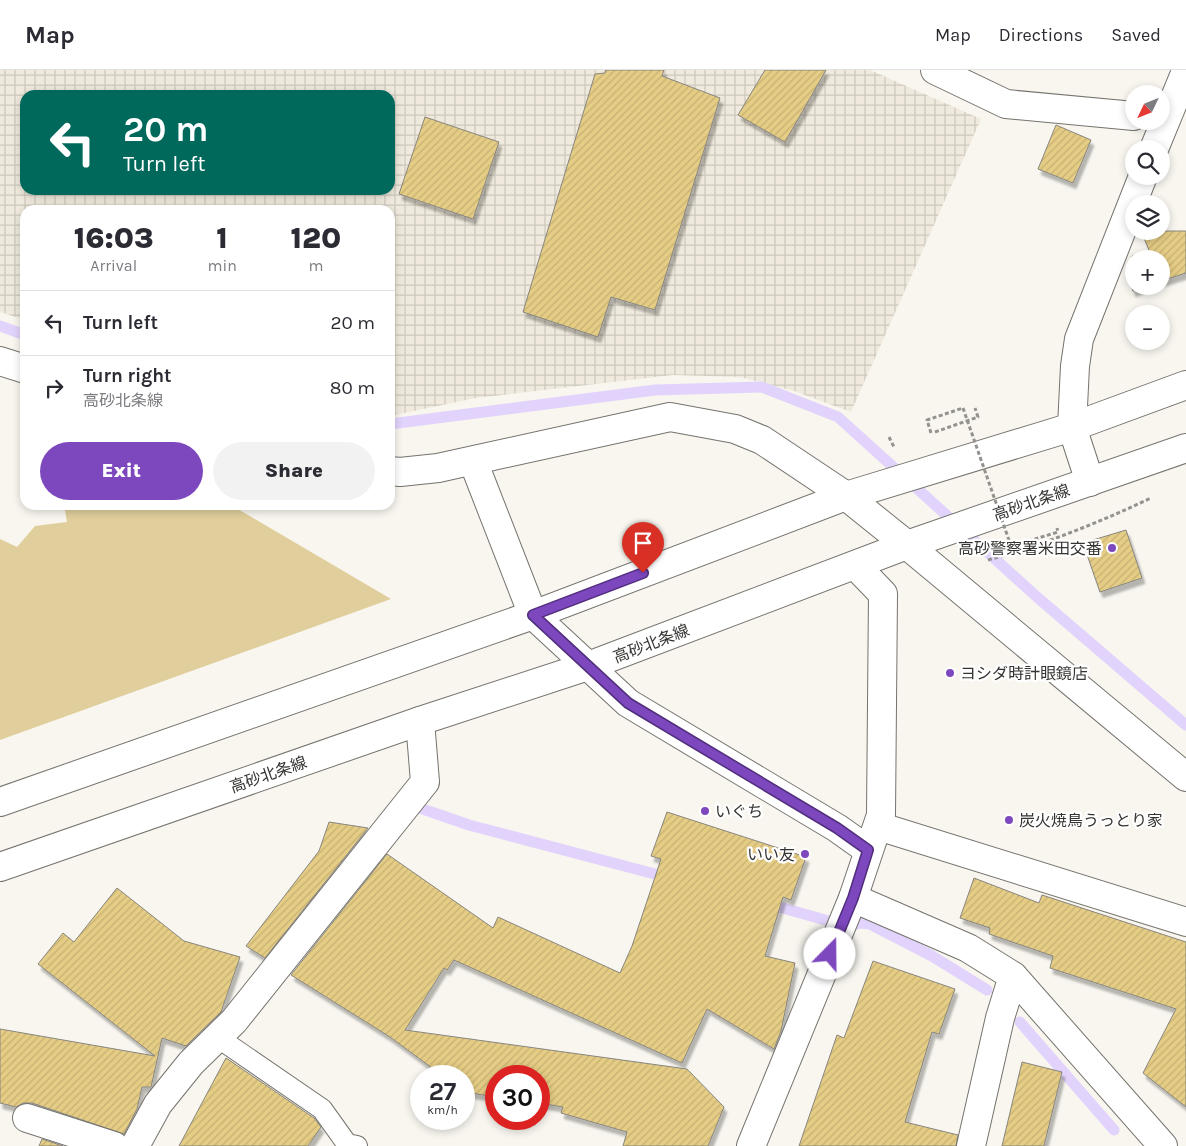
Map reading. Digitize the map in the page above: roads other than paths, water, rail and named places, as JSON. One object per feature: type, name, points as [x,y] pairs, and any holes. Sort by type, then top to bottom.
[{"type":"street","points":[[935,70],[1006,104],[1125,115]]},
{"type":"street","points":[[1170,106],[1186,70]]},
{"type":"street","points":[[1090,482],[1072,427],[1075,366],[1079,338],[1139,185]]},
{"type":"street","points":[[0,361],[20,367]]},
{"type":"street","points":[[0,802],[533,615],[846,496],[1072,427],[1186,385]]},
{"type":"street","points":[[395,471],[438,468],[670,417],[735,429],[762,440],[846,496],[1186,777]]},
{"type":"street","name":"高砂北条線","points":[[0,867],[420,721],[588,666],[856,566],[907,545],[1186,448]]},
{"type":"street","points":[[473,461],[533,615],[628,703],[837,828],[1186,922]]},
{"type":"street","points":[[751,1146],[853,898],[881,815],[883,594],[856,566]]},
{"type":"street","points":[[135,1146],[158,1104],[191,1062],[234,1021],[425,782],[420,721]]},
{"type":"street","points":[[853,898],[968,948],[1010,984],[1154,1142]]},
{"type":"street","points":[[971,1146],[1000,1018],[1010,984]]},
{"type":"street","points":[[27,1118],[114,1146]]},
{"type":"lane","points":[[217,1037],[322,1109],[347,1144],[357,1146]]},
{"type":"waterway","points":[[0,326],[20,333]]},
{"type":"waterway","points":[[395,423],[655,390],[762,387],[838,417],[1037,597],[1186,725]]},
{"type":"waterway","points":[[417,807],[469,825],[670,878]]},
{"type":"waterway","points":[[765,903],[850,927],[859,923],[870,924],[932,956],[987,990]]},
{"type":"waterway","points":[[1020,1022],[1114,1130]]},
{"type":"place","name":"高砂警察署米田交番","points":[[1112,548]]},
{"type":"place","name":"ヨシダ時計眼鏡店","points":[[950,673]]},
{"type":"place","name":"いぐち","points":[[705,811]]},
{"type":"place","name":"炭火焼鳥うっとり家","points":[[1009,820]]},
{"type":"place","name":"いい友","points":[[805,854]]}]
